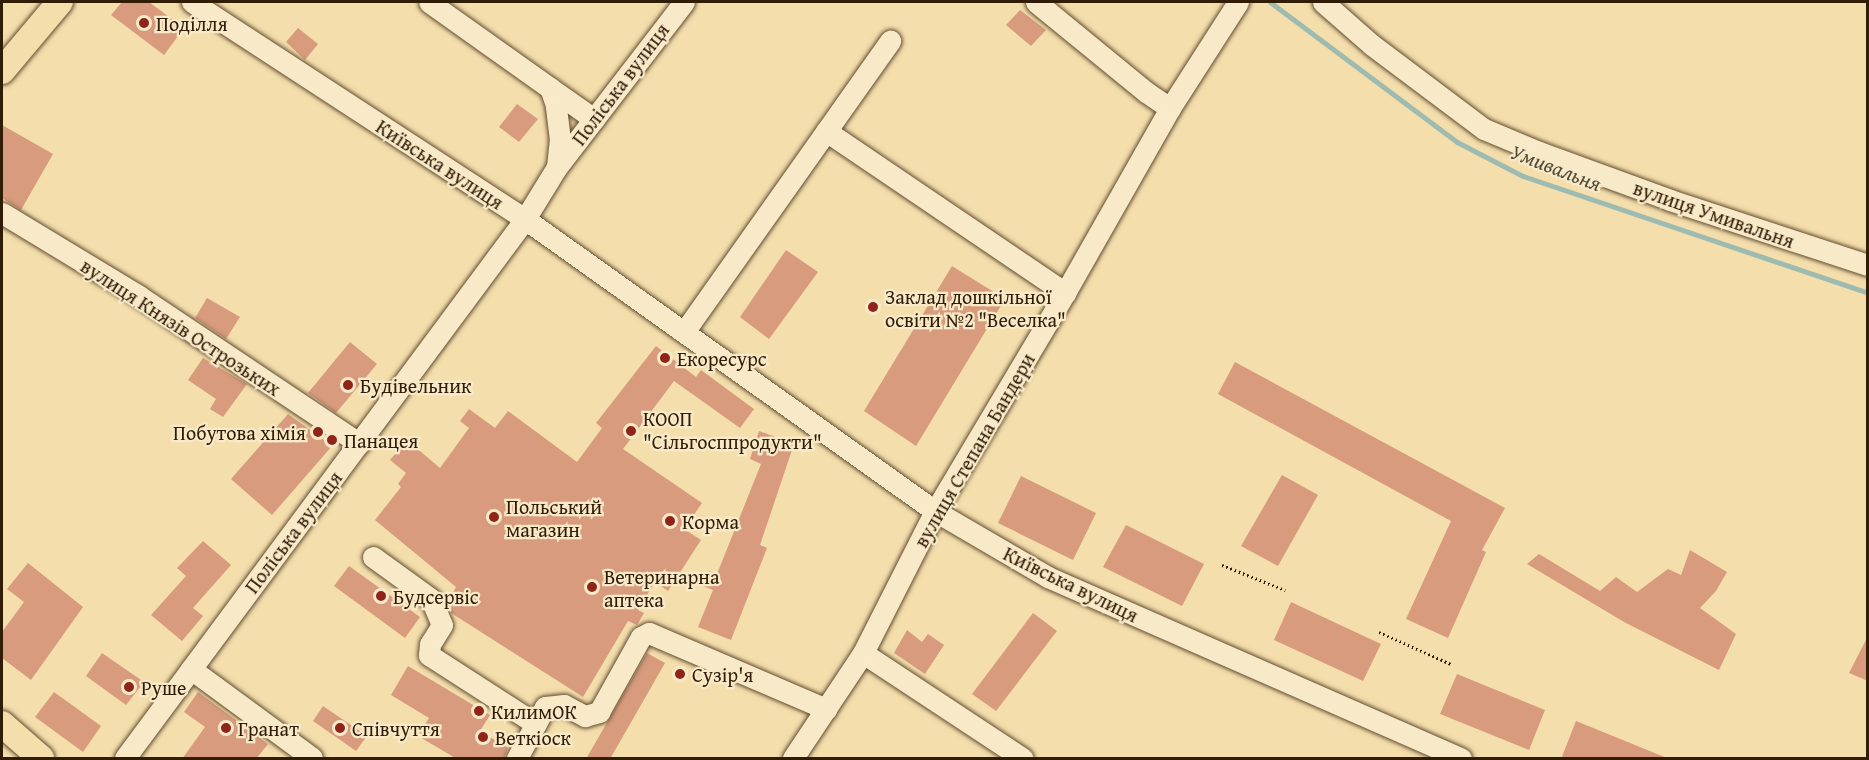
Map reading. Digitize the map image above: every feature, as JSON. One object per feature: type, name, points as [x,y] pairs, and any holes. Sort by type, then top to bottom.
[{"type":"main road","points":[[2,71],[60,2]]},
{"type":"main road","points":[[2,724],[41,759]]},
{"type":"street","name":"Київська вулиця","points":[[192,2],[525,219],[935,511],[1048,577],[1461,759]]},
{"type":"street","points":[[429,2],[453,8],[550,88],[594,119]]},
{"type":"street","name":"Поліська вулиця","points":[[125,759],[525,219],[557,167],[684,2]]},
{"type":"street","points":[[1036,2],[1146,92],[1170,108]]},
{"type":"street","name":"вулиця Степана Бандери","points":[[793,759],[863,653],[935,511],[1065,293],[1170,108],[1238,2]]},
{"type":"street","name":"вулиця Умивальня","points":[[1323,2],[1372,45],[1484,129],[1539,152],[1670,200],[1868,265]]},
{"type":"street","points":[[684,332],[890,41]]},
{"type":"street","points":[[550,88],[556,105],[560,141],[557,167]]},
{"type":"street","points":[[826,131],[1065,293]]},
{"type":"street","name":"вулиця Князів Острозьких","points":[[2,213],[139,296],[359,442]]},
{"type":"street","points":[[373,557],[430,598],[442,625],[430,644],[429,655],[536,724]]},
{"type":"street","points":[[517,759],[545,707],[556,704],[564,705],[585,716],[599,712],[641,637],[649,633],[826,709]]},
{"type":"street","points":[[863,653],[1022,759]]},
{"type":"street","points":[[191,669],[312,759]]},
{"type":"path","points":[[1222,565],[1285,590]]},
{"type":"path","points":[[1379,632],[1450,664]]},
{"type":"building","points":[[122,2],[149,2],[184,28],[164,55],[111,15]]},
{"type":"building","points":[[1020,10],[1046,30],[1031,46],[1006,25]]},
{"type":"building","points":[[298,28],[318,44],[305,60],[286,42]]},
{"type":"building","points":[[517,104],[538,119],[519,142],[499,127]]},
{"type":"building","points":[[2,125],[53,154],[21,210],[2,198]]},
{"type":"building","points":[[786,250],[818,272],[769,339],[740,317]]},
{"type":"building","points":[[952,266],[1005,299],[916,446],[864,411]]},
{"type":"building","points":[[207,298],[240,317],[226,339],[195,318]]},
{"type":"building","points":[[350,342],[377,364],[336,413],[308,393]]},
{"type":"building","points":[[656,346],[696,377],[701,370],[754,409],[740,428],[674,381],[623,449],[702,503],[684,529],[701,540],[668,591],[655,582],[638,610],[644,613],[637,625],[628,621],[583,697],[451,613],[447,604],[456,587],[375,520],[401,487],[398,484],[406,473],[390,460],[407,440],[440,468],[469,428],[460,421],[469,409],[495,428],[508,411],[577,462],[602,428],[596,423]]},
{"type":"building","points":[[203,358],[247,384],[223,417],[210,409],[216,399],[188,380]]},
{"type":"building","points":[[1235,362],[1505,508],[1482,550],[1486,552],[1448,638],[1406,619],[1451,521],[1218,394]]},
{"type":"building","points":[[288,414],[332,446],[272,515],[231,479]]},
{"type":"building","points":[[759,431],[794,444],[760,545],[767,548],[731,640],[698,627],[713,590],[703,586],[709,571],[717,574],[761,464],[750,459]]},
{"type":"building","points":[[1282,475],[1318,495],[1278,566],[1241,546]]},
{"type":"building","points":[[1021,476],[1096,513],[1073,560],[998,523]]},
{"type":"building","points":[[1126,525],[1204,564],[1182,606],[1103,567]]},
{"type":"building","points":[[203,541],[231,565],[193,608],[203,616],[182,641],[151,615],[186,576],[177,568]]},
{"type":"building","points":[[1690,550],[1727,572],[1716,591],[1700,608],[1736,634],[1719,670],[1624,622],[1527,564],[1539,554],[1600,591],[1616,577],[1637,592],[1668,569],[1681,575]]},
{"type":"building","points":[[28,563],[83,607],[31,680],[2,658],[2,632],[24,602],[7,589]]},
{"type":"building","points":[[349,566],[420,617],[405,638],[334,586]]},
{"type":"building","points":[[1291,602],[1381,644],[1363,681],[1274,640]]},
{"type":"building","points":[[1033,613],[1057,631],[996,711],[972,694]]},
{"type":"building","points":[[907,630],[922,642],[928,634],[944,645],[925,674],[894,653]]},
{"type":"building","points":[[1868,636],[1868,681],[1849,673]]},
{"type":"building","points":[[102,653],[144,682],[126,705],[86,676]]},
{"type":"building","points":[[647,653],[665,663],[610,759],[586,759]]},
{"type":"building","points":[[408,666],[490,715],[480,731],[508,748],[504,759],[457,759],[418,736],[429,718],[391,695]]},
{"type":"building","points":[[1457,674],[1545,710],[1529,750],[1440,714]]},
{"type":"building","points":[[54,692],[101,726],[83,752],[35,717]]},
{"type":"building","name":"Гранат","points":[[198,692],[268,744],[256,759],[182,759],[205,727],[184,712]]},
{"type":"building","name":"Співчуття","points":[[323,706],[367,736],[356,751],[313,721]]},
{"type":"building","points":[[1576,721],[1667,758],[1667,759],[1561,759]]},
{"type":"waterway","name":"Умивальня","points":[[1270,2],[1457,142],[1523,176],[1868,293]]},
{"type":"place","name":"Поділля","points":[[144,23]]},
{"type":"place","name":"Заклад дошкільної освіти №2 \"Веселка\"","points":[[873,307]]},
{"type":"place","name":"Екоресурс","points":[[665,358]]},
{"type":"place","name":"Будівельник","points":[[348,385]]},
{"type":"place","name":"КООП \"Сільгосппродукти\"","points":[[631,431]]},
{"type":"place","name":"Побутова хімія","points":[[318,432]]},
{"type":"place","name":"Панацея","points":[[332,440]]},
{"type":"place","name":"Польський магазин","points":[[494,517]]},
{"type":"place","name":"Корма","points":[[670,521]]},
{"type":"place","name":"Ветеринарна аптека","points":[[592,587]]},
{"type":"place","name":"Будсервіс","points":[[381,596]]},
{"type":"place","name":"Сузір'я","points":[[680,674]]},
{"type":"place","name":"Руше","points":[[129,687]]},
{"type":"place","name":"КилимОК","points":[[479,711]]},
{"type":"place","name":"Гранат","points":[[226,728]]},
{"type":"place","name":"Співчуття","points":[[340,728]]},
{"type":"place","name":"Веткіоск","points":[[483,737]]}]
